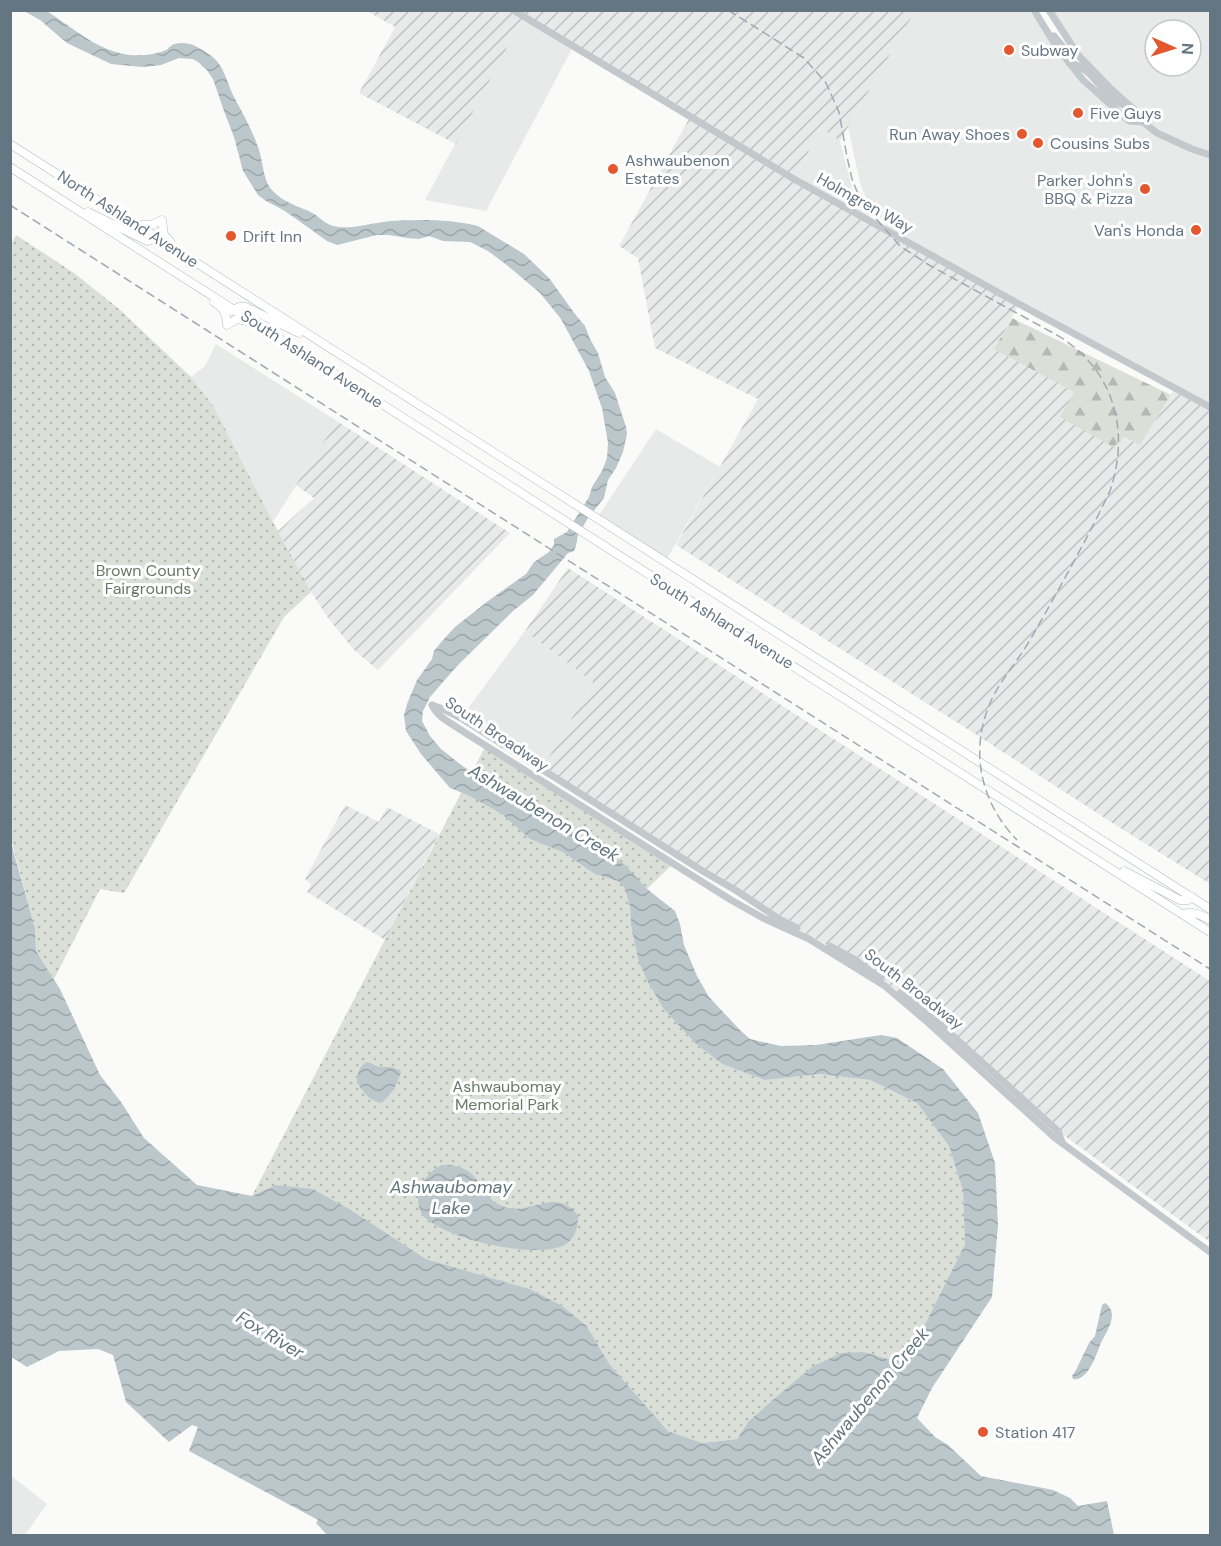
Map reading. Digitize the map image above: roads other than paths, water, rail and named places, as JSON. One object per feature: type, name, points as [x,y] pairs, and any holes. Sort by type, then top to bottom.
[{"type":"main road","name":"North Ashland Avenue","points":[[10,144],[246,294]]},
{"type":"main road","name":"North Ashland Avenue","points":[[10,167],[234,309]]},
{"type":"main road","points":[[70,205],[93,214],[141,239],[151,241],[162,227]]},
{"type":"main road","points":[[139,225],[154,224],[162,220],[164,235],[168,240],[281,311],[296,326]]},
{"type":"main road","points":[[118,235],[117,240],[219,305],[227,317],[227,325],[240,319],[258,325]]},
{"type":"main road","name":"South Ashland Avenue","points":[[246,294],[1210,909]]},
{"type":"main road","points":[[227,317],[234,309],[242,306],[298,333],[310,335]]},
{"type":"main road","name":"South Ashland Avenue","points":[[234,309],[1210,932]]},
{"type":"main road","points":[[1108,867],[1122,870],[1180,900],[1192,897]]},
{"type":"main road","points":[[1183,914],[1197,913],[1210,920]]},
{"type":"street","name":"Holmgren Way","points":[[513,10],[794,179],[1210,407]]},
{"type":"street","points":[[1034,10],[1044,19],[1064,48],[1078,55]]},
{"type":"street","points":[[1034,10],[1056,46],[1084,81],[1129,121],[1143,122]]},
{"type":"street","points":[[1049,10],[1078,55],[1136,111],[1143,122],[1157,133],[1210,155]]},
{"type":"street","points":[[1069,63],[1074,63],[1087,71],[1115,100],[1136,111]]},
{"type":"street","name":"South Broadway","points":[[1062,1142],[1058,1131],[942,1026],[860,964],[779,919],[461,718],[432,705],[439,715],[464,732],[731,900],[809,939],[885,986],[1055,1138],[1210,1252]]},
{"type":"water","points":[[45,10],[92,42],[124,54],[155,54],[180,43],[191,44],[209,54],[222,68],[257,143],[266,180],[279,196],[310,211],[329,225],[339,227],[418,220],[478,226],[524,254],[549,278],[585,326],[598,353],[605,377],[615,393],[626,427],[627,434],[623,452],[608,480],[604,498],[578,535],[574,551],[568,553],[533,595],[513,611],[456,667],[430,697],[423,711],[422,721],[430,736],[441,749],[460,764],[625,865],[647,889],[675,911],[684,945],[709,997],[750,1039],[781,1046],[816,1045],[881,1035],[897,1038],[943,1069],[978,1113],[995,1163],[998,1225],[992,1297],[932,1388],[917,1418],[935,1437],[948,1445],[981,1476],[1053,1490],[1070,1498],[1078,1506],[1107,1501],[1114,1535],[327,1535],[316,1523],[318,1520],[189,1451],[198,1427],[192,1425],[169,1442],[126,1402],[113,1355],[98,1349],[59,1351],[27,1367],[10,1356],[10,839],[35,928],[36,951],[60,989],[100,1075],[144,1138],[197,1185],[252,1196],[276,1185],[313,1189],[351,1210],[426,1259],[530,1289],[561,1305],[586,1325],[610,1365],[668,1431],[702,1443],[737,1439],[748,1422],[812,1367],[841,1353],[864,1352],[888,1359],[900,1356],[925,1324],[965,1244],[963,1191],[949,1146],[917,1103],[870,1080],[820,1074],[765,1080],[722,1064],[696,1044],[663,1008],[648,982],[639,962],[631,925],[630,907],[624,887],[618,881],[595,874],[563,852],[530,839],[502,814],[450,788],[421,754],[406,731],[404,715],[407,704],[417,680],[432,659],[434,651],[455,627],[526,574],[534,562],[549,552],[554,545],[554,539],[567,532],[589,497],[607,458],[608,443],[602,408],[589,371],[561,319],[540,293],[488,251],[470,242],[443,241],[429,236],[419,239],[389,235],[377,235],[337,245],[327,241],[258,195],[243,171],[234,137],[213,79],[198,62],[193,59],[179,58],[161,65],[142,67],[111,64],[67,43],[40,20],[24,11]]},
{"type":"water","points":[[367,1062],[379,1067],[394,1068],[401,1072],[394,1089],[381,1103],[370,1098],[357,1083],[359,1071]]},
{"type":"water","name":"Ashwaubomay Lake","points":[[442,1165],[456,1166],[466,1170],[473,1175],[495,1203],[505,1207],[525,1208],[552,1202],[569,1207],[578,1215],[574,1235],[566,1244],[553,1249],[514,1249],[469,1239],[432,1223],[420,1211],[419,1194],[427,1177]]},
{"type":"water","points":[[1105,1303],[1110,1307],[1112,1313],[1108,1329],[1087,1372],[1078,1379],[1073,1379],[1072,1376],[1095,1336],[1102,1305]]},
{"type":"railway","points":[[728,10],[804,58],[826,83],[839,112],[852,179],[858,194],[900,246],[929,265],[1055,334],[1075,348],[1091,364],[1112,402],[1117,423],[1118,445],[1116,468],[1110,491],[1040,622],[995,693],[984,719],[980,756],[982,775],[994,809],[1017,840]]},
{"type":"railway","points":[[10,205],[1210,969]]},
{"type":"place","name":"Subway","points":[[1009,50]]},
{"type":"place","name":"Five Guys","points":[[1078,113]]},
{"type":"place","name":"Run Away Shoes","points":[[1022,134]]},
{"type":"place","name":"Cousins Subs","points":[[1038,143]]},
{"type":"place","name":"Ashwaubenon Estates","points":[[613,169]]},
{"type":"place","name":"Parker John's BBQ & Pizza","points":[[1145,189]]},
{"type":"place","name":"Van's Honda","points":[[1196,230]]},
{"type":"place","name":"Drift Inn","points":[[231,236]]},
{"type":"place","name":"Station 417","points":[[983,1432]]},
{"type":"park label","name":"Brown County Fairgrounds","points":[[148,579]]},
{"type":"park label","name":"Ashwaubomay Memorial Park","points":[[507,1095]]},
{"type":"water label","name":"Ashwaubenon Creek","points":[[544,813]]},
{"type":"water label","name":"Fox River","points":[[270,1335]]},
{"type":"water label","name":"Ashwaubenon Creek","points":[[870,1396]]}]
